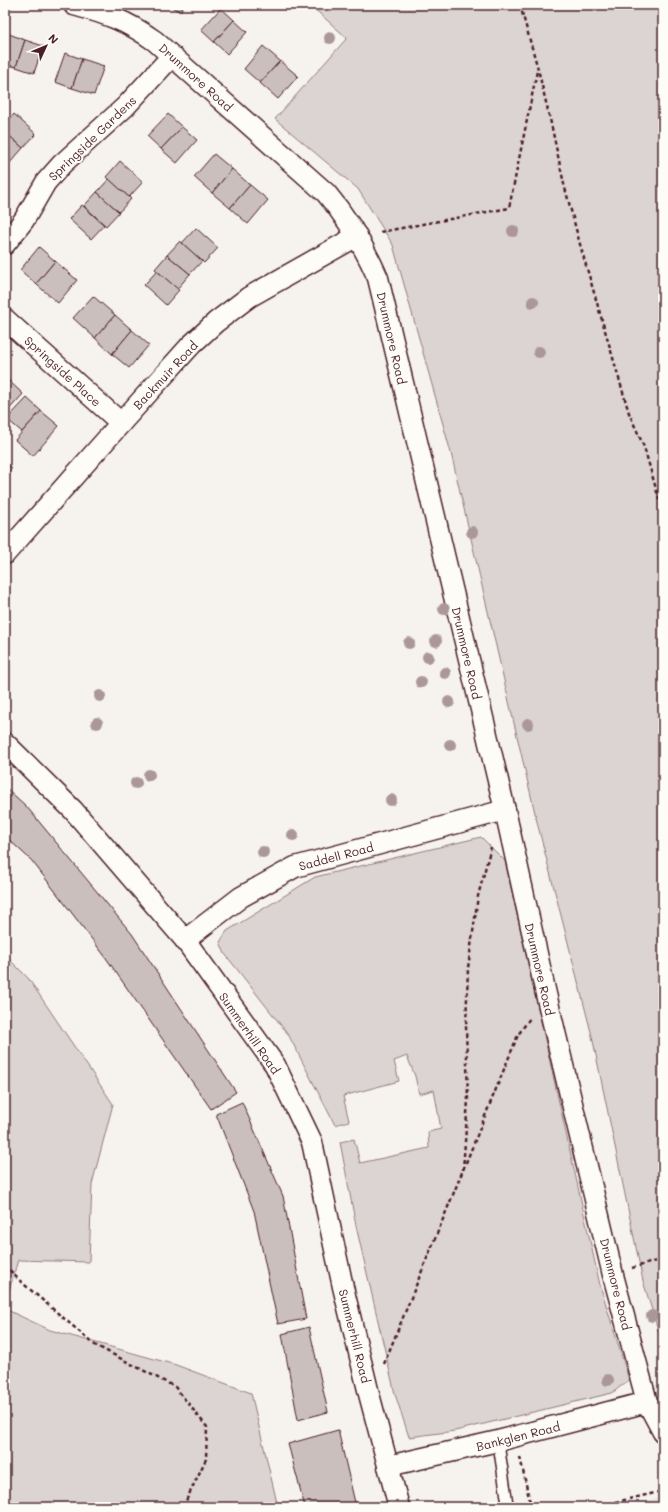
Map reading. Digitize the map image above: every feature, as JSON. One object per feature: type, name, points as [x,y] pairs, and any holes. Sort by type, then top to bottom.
[{"type":"street","name":"Drummore Road","points":[[74,5],[119,19],[155,41],[326,193],[343,213],[357,236],[378,278],[505,810],[546,994],[613,1275],[647,1402],[663,1432]]},
{"type":"street","name":"Springside Gardens","points":[[5,244],[24,220],[46,182],[62,164],[125,107],[172,56]]},
{"type":"street","name":"Backmuir Road","points":[[5,554],[120,423],[191,345],[216,322],[234,307],[256,293],[357,236]]},
{"type":"street","name":"Springside Place","points":[[5,319],[120,423]]},
{"type":"street","name":"Summerhill Road","points":[[5,743],[73,810],[185,940],[275,1065],[312,1142],[342,1287],[399,1507]]},
{"type":"street","name":"Saddell Road","points":[[185,940],[241,898],[295,867],[505,810]]},
{"type":"street","name":"Bankglen Road","points":[[388,1466],[507,1439],[647,1402]]},
{"type":"lane","points":[[507,1439],[508,1507]]},
{"type":"path","points":[[520,5],[538,69],[564,184],[584,256],[629,413],[644,446],[663,513]]},
{"type":"path","points":[[357,236],[509,208],[538,69]]},
{"type":"path","points":[[463,1172],[468,1100],[466,1026],[468,968],[478,896],[492,842]]},
{"type":"path","points":[[369,1394],[387,1359],[518,1035],[546,994]]},
{"type":"path","points":[[613,1275],[663,1259]]},
{"type":"path","points":[[5,1266],[19,1280],[95,1345],[175,1387],[207,1427],[206,1459],[183,1507]]},
{"type":"path","points":[[507,1439],[530,1507]]},
{"type":"path","points":[[595,1507],[663,1491]]},
{"type":"shaded area","points":[[310,5],[663,5],[663,1346],[643,1281],[592,1036],[538,826],[451,453],[393,245],[358,189],[275,119],[347,38]]},
{"type":"shaded area","points":[[481,837],[505,861],[600,1285],[629,1380],[612,1393],[455,1431],[409,1437],[395,1394],[356,1226],[340,1142],[354,1139],[360,1163],[429,1148],[428,1132],[441,1129],[434,1090],[419,1094],[415,1076],[407,1056],[394,1061],[399,1081],[343,1096],[349,1121],[335,1125],[288,1034],[225,954],[220,942],[227,931],[315,877]]},
{"type":"shaded area","points":[[5,955],[28,978],[113,1104],[92,1184],[89,1262],[18,1260],[5,1305]]},
{"type":"shaded area","points":[[5,1309],[50,1330],[176,1365],[251,1393],[278,1507],[5,1507]]},
{"type":"shaded area","points":[[663,1497],[663,1507],[620,1507]]},
{"type":"building","points":[[169,5],[184,5],[180,12]]},
{"type":"building","points":[[221,8],[234,20],[214,42],[201,30]]},
{"type":"building","points":[[234,20],[247,32],[227,54],[214,42]]},
{"type":"building","points":[[9,34],[25,40],[16,67],[5,64],[5,46]]},
{"type":"building","points":[[25,40],[43,46],[34,73],[16,67]]},
{"type":"building","points":[[263,46],[280,61],[260,83],[244,69]]},
{"type":"building","points":[[65,53],[82,59],[72,88],[55,82]]},
{"type":"building","points":[[82,59],[104,66],[94,95],[72,88]]},
{"type":"building","points":[[280,61],[298,76],[278,99],[260,83]]},
{"type":"building","points":[[14,114],[36,134],[23,148],[5,132],[5,124]]},
{"type":"building","points":[[168,114],[182,127],[161,149],[147,136]]},
{"type":"building","points":[[182,127],[197,140],[177,163],[161,149]]},
{"type":"building","points":[[5,132],[23,148],[9,164],[5,160]]},
{"type":"building","points":[[214,154],[232,169],[212,193],[194,177]]},
{"type":"building","points":[[120,161],[143,182],[129,197],[106,177]]},
{"type":"building","points":[[232,169],[250,185],[230,208],[212,193]]},
{"type":"building","points":[[109,179],[131,199],[119,212],[97,192]]},
{"type":"building","points":[[250,185],[268,200],[248,224],[230,208]]},
{"type":"building","points":[[97,192],[119,212],[106,226],[84,206]]},
{"type":"building","points":[[82,205],[104,225],[91,239],[69,219]]},
{"type":"building","points":[[196,228],[218,248],[204,263],[182,243]]},
{"type":"building","points":[[180,241],[202,261],[190,274],[167,255]]},
{"type":"building","points":[[39,247],[55,261],[36,284],[20,270]]},
{"type":"building","points":[[167,255],[190,274],[177,289],[155,269]]},
{"type":"building","points":[[55,261],[77,280],[58,303],[36,284]]},
{"type":"building","points":[[157,271],[179,290],[166,305],[144,285]]},
{"type":"building","points":[[93,296],[115,315],[95,338],[73,318]]},
{"type":"building","points":[[115,315],[132,330],[112,354],[95,338]]},
{"type":"building","points":[[132,330],[149,345],[129,368],[112,354]]},
{"type":"building","points":[[7,379],[23,394],[5,414],[5,382]]},
{"type":"building","points":[[27,398],[41,411],[22,432],[7,419]]},
{"type":"building","points":[[41,411],[59,426],[33,456],[15,440]]},
{"type":"building","points":[[5,462],[12,468],[5,476]]},
{"type":"building","points":[[5,787],[26,806],[132,934],[236,1092],[211,1109],[104,955],[32,861],[5,836]]},
{"type":"building","points":[[242,1102],[283,1196],[306,1319],[278,1324],[254,1211],[216,1114]]},
{"type":"building","points":[[309,1327],[328,1412],[298,1420],[282,1334]]},
{"type":"building","points":[[338,1430],[356,1507],[305,1507],[288,1444]]}]
